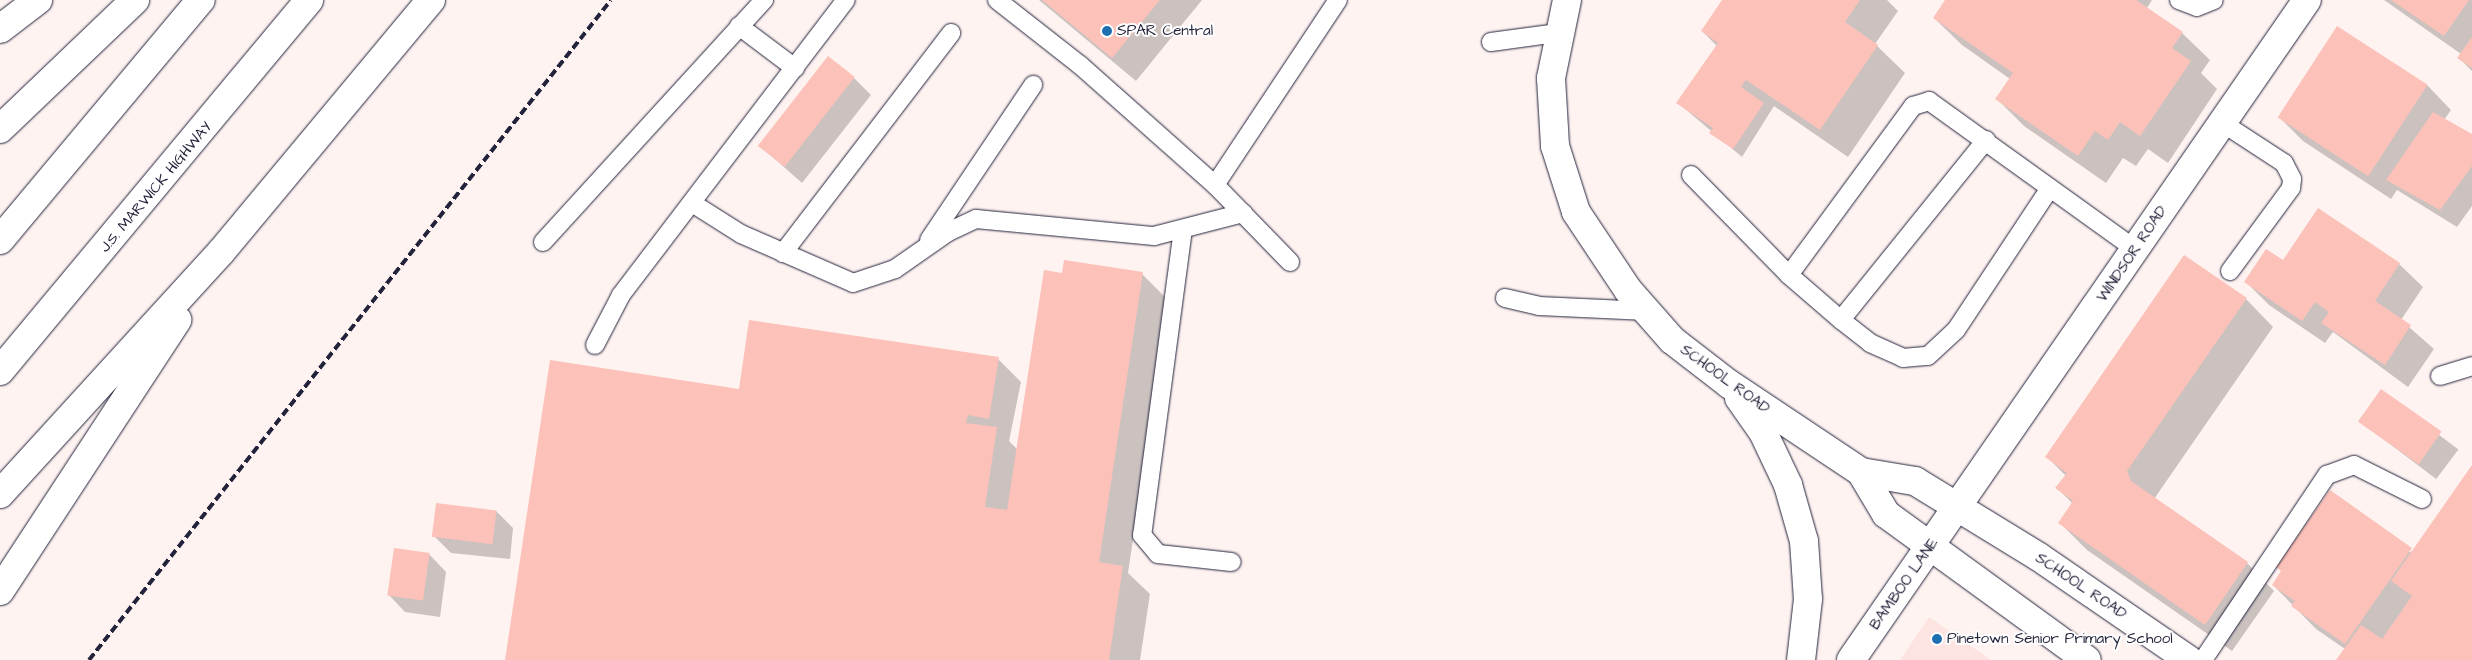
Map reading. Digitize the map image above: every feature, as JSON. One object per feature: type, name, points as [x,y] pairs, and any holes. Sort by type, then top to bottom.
[{"type":"main road","points":[[0,29],[38,0]]},
{"type":"main road","points":[[0,129],[135,0]]},
{"type":"main road","points":[[0,240],[201,0]]},
{"type":"main road","name":"J.S. MARWICK HIGHWAY","points":[[0,371],[309,0]]},
{"type":"main road","points":[[0,494],[221,252],[431,0]]},
{"type":"main road","name":"SCHOOL ROAD","points":[[1567,0],[1558,33],[1551,78],[1556,146],[1576,212],[1647,312],[1672,340],[1729,384],[1862,472],[1914,481],[1957,507],[2189,660]]},
{"type":"main road","name":"WINDSOR ROAD","points":[[1957,507],[2307,0]]},
{"type":"main road","points":[[0,591],[221,252]]},
{"type":"main road","points":[[1729,384],[1764,432],[1788,484],[1798,522],[1808,599],[1801,660]]},
{"type":"main road","name":"SCHOOL ROAD","points":[[1862,472],[1886,514],[1928,548],[2087,660]]},
{"type":"main road","name":"BAMBOO LANE","points":[[1851,660],[1957,507]]},
{"type":"lane","points":[[543,242],[764,0]]},
{"type":"lane","points":[[595,345],[621,295],[846,0]]},
{"type":"lane","points":[[997,0],[1080,65],[1215,185],[1290,262]]},
{"type":"lane","points":[[1215,185],[1338,0]]},
{"type":"lane","points":[[2179,0],[2197,7],[2214,0]]},
{"type":"lane","points":[[739,26],[795,68]]},
{"type":"lane","points":[[784,253],[951,33]]},
{"type":"lane","points":[[1491,42],[1558,33]]},
{"type":"lane","points":[[922,250],[1033,85]]},
{"type":"lane","points":[[1789,275],[1913,106],[1920,101],[1940,105],[2135,249]]},
{"type":"lane","points":[[2221,122],[2284,164],[2292,179],[2291,188],[2230,272]]},
{"type":"lane","points":[[1841,320],[1986,140]]},
{"type":"lane","points":[[1691,176],[1789,275],[1841,320],[1870,343],[1903,358],[1928,356],[1956,330],[2050,188]]},
{"type":"lane","points":[[692,203],[741,234],[853,283],[875,279],[962,224],[992,218],[1154,236],[1243,213]]},
{"type":"lane","points":[[1183,229],[1142,536],[1158,554],[1232,562]]},
{"type":"lane","points":[[1505,298],[1539,306],[1647,312]]},
{"type":"lane","points":[[2440,376],[2472,366]]},
{"type":"lane","points":[[2203,660],[2327,475],[2354,465],[2422,499]]},
{"type":"shaded area","name":"Pinetown Senior Primary School","points":[[1929,617],[1991,660],[1900,660]]},
{"type":"building","name":"SPAR Central","points":[[1042,0],[1160,0],[1112,58]]},
{"type":"building","points":[[1722,0],[1860,0],[1845,22],[1878,45],[1820,130],[1746,80],[1741,87],[1764,103],[1733,149],[1709,133],[1713,128],[1676,103],[1718,43],[1701,31]]},
{"type":"building","points":[[1945,0],[2136,0],[2183,32],[2172,48],[2191,61],[2140,136],[2120,122],[2108,140],[2095,131],[2078,156],[1995,99],[2013,73],[1933,18]]},
{"type":"building","points":[[2391,0],[2469,0],[2444,36]]},
{"type":"building","points":[[2337,26],[2428,85],[2368,176],[2278,117]]},
{"type":"building","points":[[2472,37],[2472,68],[2457,58]]},
{"type":"building","points":[[828,56],[855,77],[785,167],[758,146]]},
{"type":"building","points":[[2433,112],[2472,134],[2472,166],[2440,210],[2386,180]]},
{"type":"building","points":[[2318,208],[2400,263],[2375,301],[2411,325],[2385,365],[2321,323],[2329,312],[2315,302],[2302,321],[2244,282],[2266,249],[2283,260]]},
{"type":"building","points":[[2184,255],[2247,298],[2127,471],[2131,481],[2248,562],[2205,625],[2058,523],[2073,501],[2055,488],[2067,473],[2045,457]]},
{"type":"building","points":[[1064,260],[1143,272],[1099,562],[1123,566],[1109,660],[505,660],[550,360],[739,389],[749,320],[999,357],[989,419],[968,415],[966,423],[997,427],[985,507],[1007,510],[1044,270],[1062,273]]},
{"type":"building","points":[[2381,389],[2442,431],[2419,464],[2358,422]]},
{"type":"building","points":[[2472,465],[2472,660],[2336,660],[2361,625],[2382,639],[2412,596],[2391,581]]},
{"type":"building","points":[[2330,490],[2412,548],[2345,644],[2291,606],[2295,601],[2272,585],[2281,571],[2276,567]]},
{"type":"building","points":[[436,503],[497,510],[492,544],[432,537]]},
{"type":"building","points":[[394,548],[430,553],[423,601],[387,596]]},
{"type":"railway","points":[[89,660],[611,0]]},
{"type":"place","name":"SPAR Central","points":[[1107,31]]},
{"type":"place","name":"Pinetown Senior Primary School","points":[[1937,639]]}]
